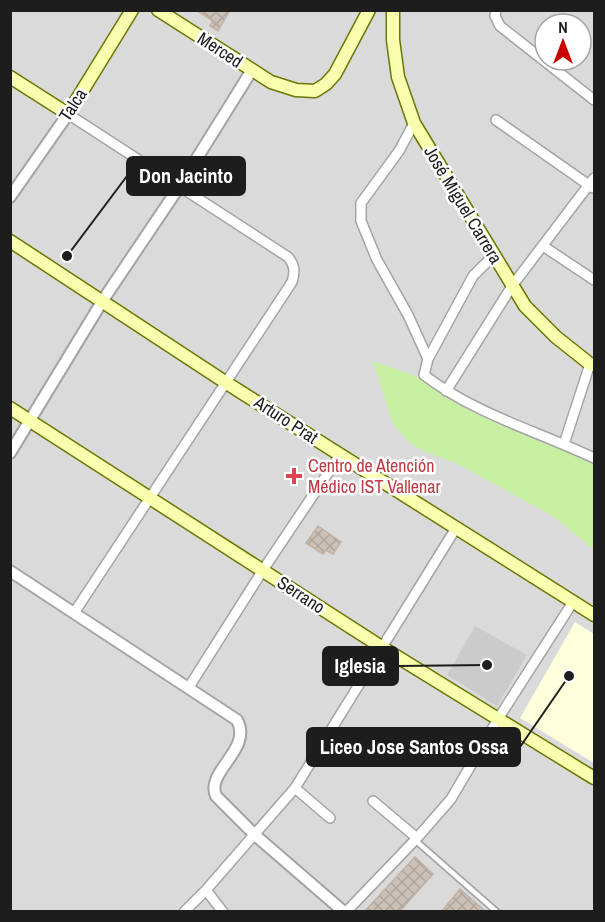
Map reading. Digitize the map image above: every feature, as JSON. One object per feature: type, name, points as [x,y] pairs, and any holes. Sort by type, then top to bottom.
[{"type":"main road","name":"Talca","points":[[68,114],[132,10]]},
{"type":"main road","name":"Merced","points":[[158,10],[252,70]]},
{"type":"main road","points":[[252,70],[271,82],[296,90],[315,92],[335,74],[369,10]]},
{"type":"main road","name":"José Miguel Carrera","points":[[393,10],[393,40],[398,77],[414,123],[525,306],[556,337],[592,364]]},
{"type":"main road","points":[[10,76],[68,114]]},
{"type":"main road","name":"Arturo Prat","points":[[10,242],[103,300],[225,382],[594,615]]},
{"type":"main road","name":"Serrano","points":[[10,408],[383,648],[594,778]]},
{"type":"street","points":[[495,13],[500,26],[594,100]]},
{"type":"street","points":[[10,453],[103,300],[179,187],[252,70]]},
{"type":"street","points":[[68,114],[294,263],[292,282],[148,497],[74,613]]},
{"type":"street","name":"Talca","points":[[10,197],[68,114]]},
{"type":"street","points":[[446,392],[512,286],[593,184],[496,120]]},
{"type":"street","points":[[414,123],[399,151],[362,202],[361,221],[377,260],[408,315],[428,359]]},
{"type":"street","points":[[543,246],[594,280]]},
{"type":"street","points":[[493,256],[473,276],[428,359],[424,375],[446,392],[480,410],[564,444],[594,459]]},
{"type":"street","points":[[564,444],[592,364]]},
{"type":"street","points":[[189,687],[340,454]]},
{"type":"street","points":[[184,912],[206,891],[295,788],[456,528]]},
{"type":"street","points":[[10,571],[237,720],[241,727],[241,736],[215,782],[214,791],[221,803],[255,835],[345,912],[416,839],[451,798],[498,719],[573,602]]},
{"type":"street","points":[[295,788],[330,818]]},
{"type":"street","points":[[373,801],[416,839]]},
{"type":"street","points":[[206,891],[223,912]]},
{"type":"lane","points":[[416,839],[497,912]]},
{"type":"shaded area","points":[[11,11],[594,11],[594,911],[11,911]]},
{"type":"shaded area","points":[[575,622],[594,634],[594,763],[520,718]]},
{"type":"shaded area","points":[[475,626],[527,655],[497,706],[447,675]]},
{"type":"green space","points":[[373,361],[418,377],[443,396],[478,415],[562,449],[594,465],[594,550],[553,516],[456,463],[423,451],[409,442],[393,424]]},
{"type":"building","points":[[196,10],[230,10],[218,31],[210,26],[213,21]]},
{"type":"building","points":[[318,526],[341,542],[333,554],[326,550],[323,554],[306,543]]},
{"type":"building","points":[[415,857],[433,874],[399,912],[364,912]]},
{"type":"building","points":[[460,889],[486,912],[441,912]]},
{"type":"place","name":"Don Jacinto","points":[[67,256]]},
{"type":"place","name":"Centro de Atención Médico IST Vallenar","points":[[294,476]]},
{"type":"place","name":"Iglesia","points":[[487,665]]},
{"type":"place","name":"Liceo Jose Santos Ossa","points":[[569,676]]}]
